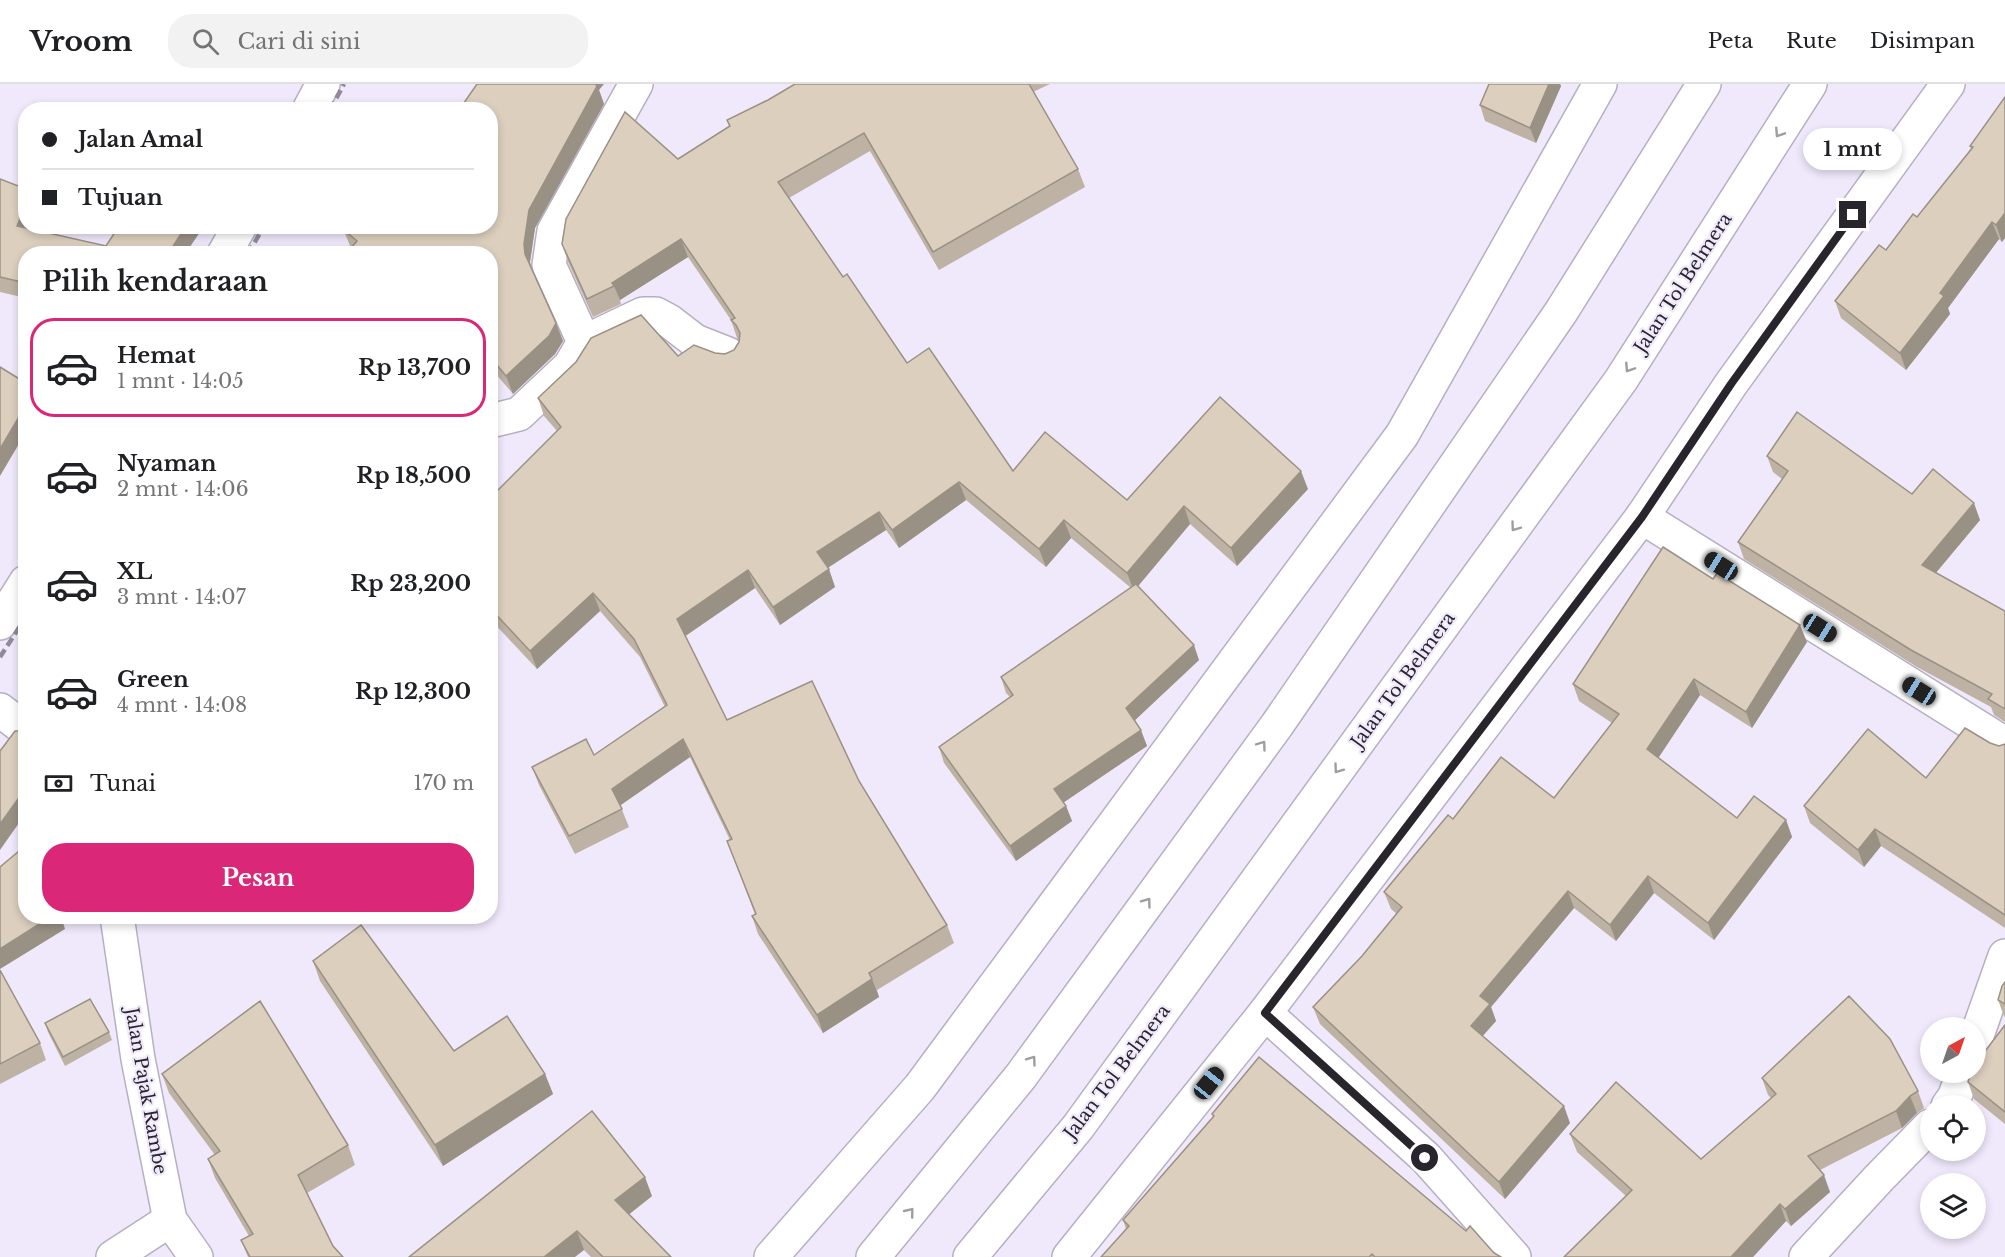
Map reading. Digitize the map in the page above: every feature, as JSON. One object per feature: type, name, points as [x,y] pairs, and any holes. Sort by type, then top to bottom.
[{"type":"main road","points":[[313,102],[323,84]]},
{"type":"main road","points":[[584,342],[549,265],[554,231],[636,84]]},
{"type":"main road","points":[[771,1257],[920,1087],[1402,435],[1600,84]]},
{"type":"main road","points":[[873,1257],[1021,1076],[1277,725],[1561,312],[1704,84]]},
{"type":"main road","name":"Jalan Tol Belmera","points":[[970,1257],[1078,1127],[1621,380],[1810,84]]},
{"type":"main road","points":[[1069,1257],[1265,1013],[1642,517],[1731,384],[1948,84]]},
{"type":"main road","points":[[498,419],[519,414],[570,366],[584,342],[644,314],[656,315],[669,321],[695,341],[728,354]]},
{"type":"main road","points":[[1642,517],[2005,744]]},
{"type":"main road","points":[[0,623],[18,595]]},
{"type":"main road","points":[[0,710],[18,724]]},
{"type":"main road","name":"Jalan Pajak Rambe","points":[[118,924],[138,1059],[170,1220],[196,1257]]},
{"type":"main road","points":[[1983,1017],[2005,956]]},
{"type":"main road","points":[[1265,1013],[1425,1158],[1514,1257]]},
{"type":"main road","points":[[1806,1257],[1920,1136]]},
{"type":"main road","points":[[113,1257],[170,1220]]},
{"type":"building","points":[[477,84],[595,84],[597,86],[529,210],[524,244],[525,254],[556,323],[549,336],[506,376],[498,366],[498,246],[353,246],[357,241],[349,234],[498,234],[498,102],[465,102]]},
{"type":"building","points":[[795,84],[1029,84],[1078,169],[933,252],[864,133],[778,182],[843,277],[847,274],[907,363],[929,348],[1013,471],[1045,432],[1127,500],[1220,397],[1301,471],[1231,548],[1184,506],[1127,573],[1064,520],[1039,549],[959,482],[892,530],[879,512],[817,552],[829,569],[773,607],[748,570],[677,619],[727,720],[812,681],[859,781],[947,925],[869,973],[872,979],[817,1015],[752,916],[756,914],[727,841],[732,839],[683,739],[612,789],[622,809],[569,836],[532,767],[586,739],[594,755],[667,705],[634,639],[593,593],[530,651],[498,617],[498,490],[561,427],[538,398],[576,362],[591,338],[641,315],[678,356],[694,345],[715,353],[725,354],[734,350],[739,342],[740,333],[731,320],[735,318],[681,239],[612,283],[614,286],[587,299],[562,244],[566,219],[625,112],[678,159],[730,126],[727,120]]},
{"type":"building","points":[[1489,84],[1549,84],[1530,128],[1480,105]]},
{"type":"building","points":[[2005,97],[2005,213],[1996,225],[1992,222],[1940,293],[1944,296],[1900,353],[1835,301],[1879,245],[1886,250],[1913,214],[1917,217],[1973,147],[1970,146]]},
{"type":"building","points":[[0,179],[18,186],[18,234],[53,234],[106,246],[18,246],[18,281],[0,277]]},
{"type":"building","points":[[114,234],[181,234],[173,246],[106,246]]},
{"type":"building","points":[[0,367],[18,378],[18,419],[0,449]]},
{"type":"building","points":[[1797,412],[1912,494],[1933,469],[1974,503],[1922,565],[2005,611],[2005,709],[1988,699],[1992,694],[1911,650],[1738,542],[1788,471],[1767,456]]},
{"type":"building","points":[[1663,547],[1713,579],[1717,573],[1800,625],[1746,712],[1694,679],[1647,749],[1737,818],[1754,796],[1786,820],[1708,923],[1648,876],[1610,925],[1568,891],[1480,996],[1490,1004],[1471,1026],[1564,1106],[1499,1182],[1313,1007],[1362,956],[1402,907],[1384,892],[1448,815],[1453,819],[1501,757],[1554,798],[1619,714],[1573,684]]},
{"type":"building","points":[[1136,584],[1194,645],[1126,708],[1141,730],[1054,789],[1066,806],[1010,846],[939,747],[1013,695],[1001,677]]},
{"type":"building","points":[[1965,728],[1990,743],[1999,746],[2005,744],[2005,915],[1875,829],[1858,850],[1804,806],[1868,729],[1926,778]]},
{"type":"building","points":[[15,731],[18,731],[18,799],[0,824],[0,751]]},
{"type":"building","points":[[18,852],[18,924],[39,924],[0,949],[0,867]]},
{"type":"building","points":[[361,925],[454,1051],[507,1016],[545,1074],[435,1145],[313,961]]},
{"type":"building","points":[[0,970],[40,1043],[0,1064]]},
{"type":"building","points":[[2005,982],[2005,1004],[1998,1000]]},
{"type":"building","points":[[1849,996],[1890,1039],[1918,1091],[1896,1111],[1808,1156],[1824,1175],[1785,1209],[1780,1204],[1731,1257],[1564,1257],[1632,1190],[1570,1134],[1616,1082],[1701,1159],[1776,1094],[1762,1078]]},
{"type":"building","points":[[90,999],[109,1032],[63,1057],[45,1023]]},
{"type":"building","points":[[260,1001],[348,1145],[298,1175],[333,1246],[343,1257],[250,1257],[241,1240],[253,1234],[208,1159],[220,1151],[162,1074]]},
{"type":"building","points":[[2005,1025],[2005,1112],[1969,1083],[1986,1083],[1986,1050]]},
{"type":"building","points":[[1259,1057],[1466,1231],[1470,1226],[1494,1253],[1501,1257],[1375,1257],[1372,1254],[1369,1257],[1101,1257],[1129,1226],[1123,1220],[1214,1116],[1212,1114]]},
{"type":"building","points":[[592,1111],[645,1177],[615,1200],[671,1257],[603,1257],[577,1231],[544,1257],[409,1257]]},
{"type":"railway","points":[[334,102],[344,84]]},
{"type":"railway","points":[[253,246],[259,234]]},
{"type":"railway","points":[[0,657],[18,629]]},
{"type":"route","points":[[1425,1158],[1265,1013],[1642,517],[1731,384],[1853,215]]}]
